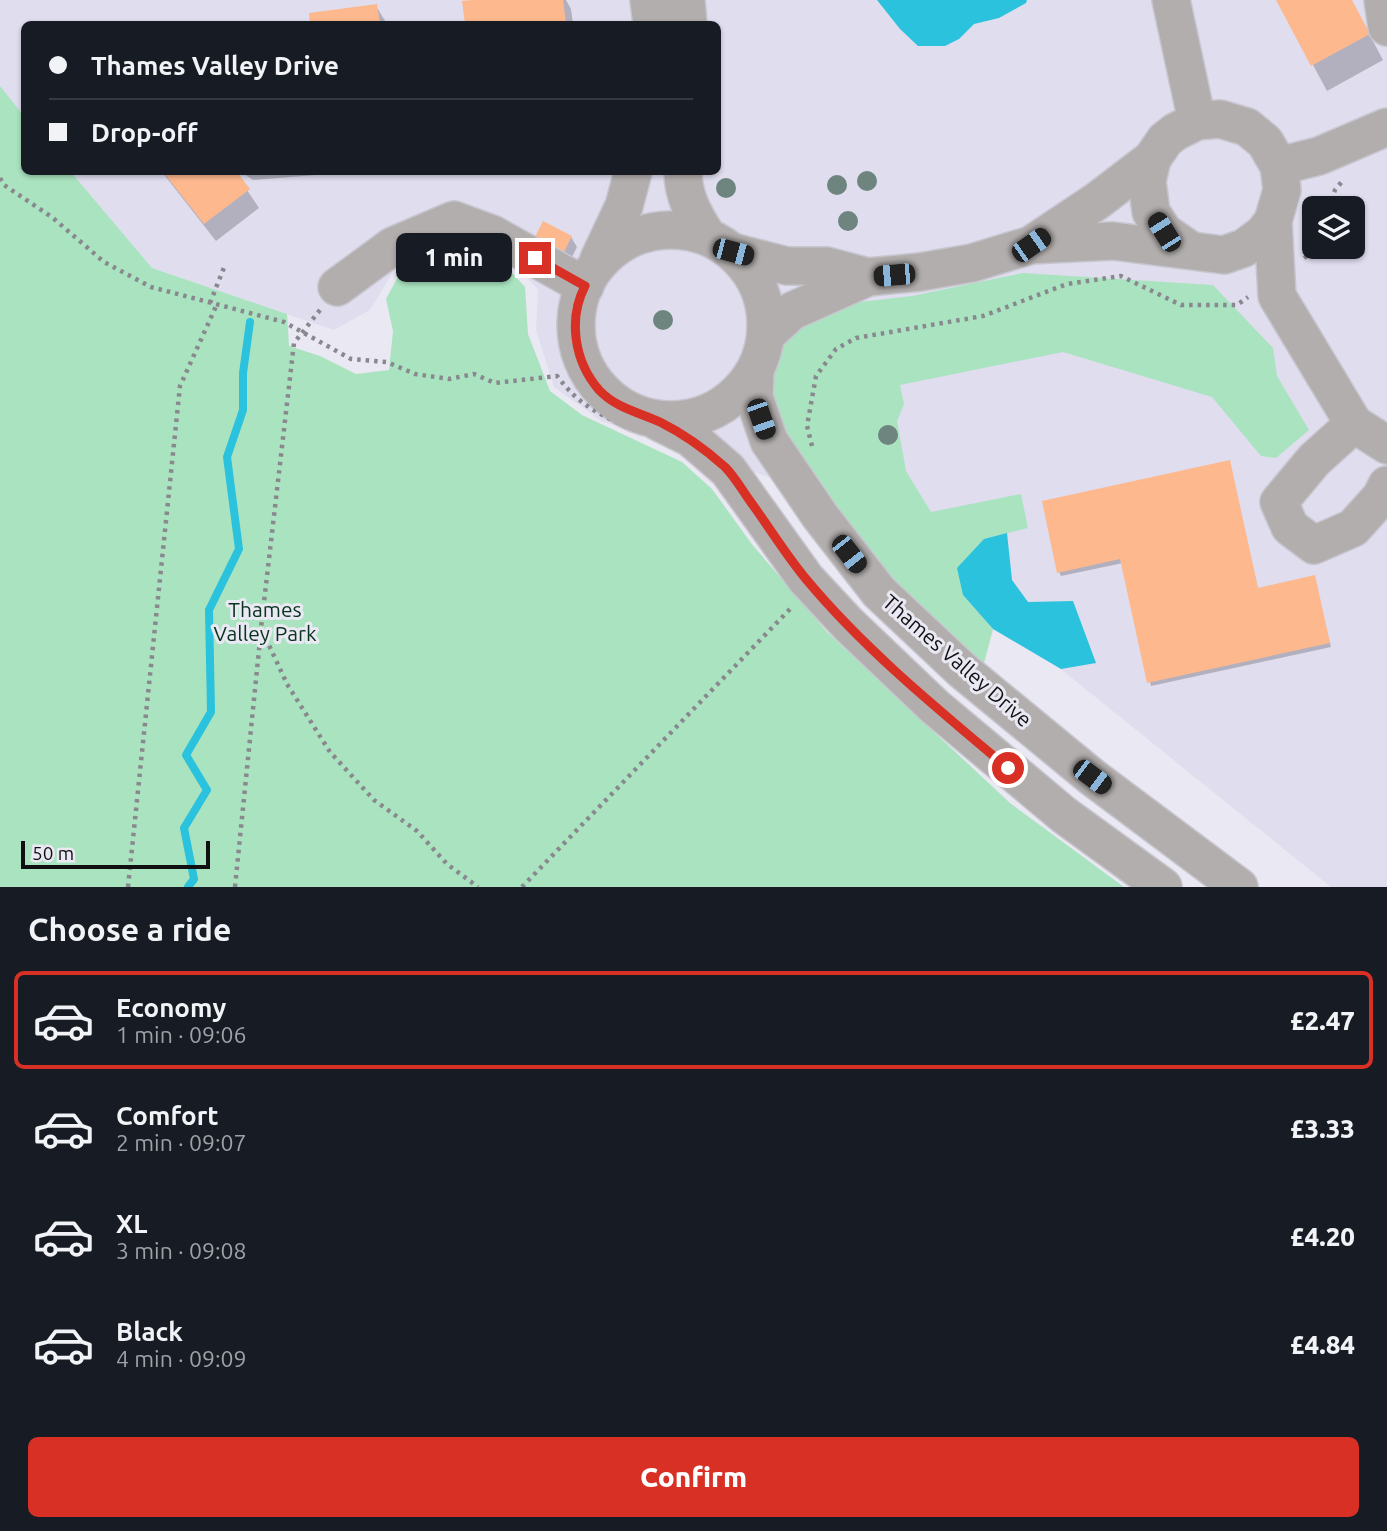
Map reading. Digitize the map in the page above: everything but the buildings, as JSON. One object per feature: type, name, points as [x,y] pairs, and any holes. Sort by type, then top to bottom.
[{"type":"street","points":[[649,0],[652,21]]},
{"type":"street","points":[[686,0],[688,21]]},
{"type":"street","points":[[1171,0],[1197,121]]},
{"type":"street","points":[[1031,245],[1097,201],[1152,159],[1165,140],[1175,132],[1197,121],[1220,119],[1247,127],[1265,142],[1279,166],[1282,190],[1273,221],[1278,296],[1354,424],[1387,445]]},
{"type":"street","points":[[1279,166],[1319,156],[1387,127]]},
{"type":"street","points":[[1152,159],[1147,181],[1151,212],[1164,232],[1207,253],[1278,296]]},
{"type":"street","points":[[632,175],[624,206],[578,300],[574,327],[580,358],[599,389],[620,407],[691,438],[728,470],[806,579],[848,624],[934,706],[1064,815],[1163,887]]},
{"type":"street","points":[[657,421],[695,419],[736,396],[755,373],[766,335],[763,299],[755,278],[695,217],[683,186],[683,175]]},
{"type":"street","points":[[337,287],[393,246],[454,220],[591,274]]},
{"type":"street","points":[[766,335],[792,311],[869,277],[972,263],[1031,245],[1113,241],[1207,253],[1244,248],[1263,234],[1273,221]]},
{"type":"street","points":[[591,274],[622,242],[645,232],[677,229],[787,266],[827,266],[869,277]]},
{"type":"street","name":"Thames Valley Drive","points":[[755,373],[754,397],[769,441],[820,516],[879,592],[962,670],[1092,777],[1239,887]]},
{"type":"street","points":[[1354,424],[1314,460],[1279,502],[1290,527],[1314,545],[1353,528],[1381,497],[1387,485]]},
{"type":"path","points":[[0,178],[4,185],[53,218],[104,262],[151,287],[284,322],[351,359],[387,362],[415,374],[449,379],[474,374],[495,383],[557,376]]},
{"type":"path","points":[[0,193],[4,185]]},
{"type":"path","points":[[211,303],[225,265]]},
{"type":"path","points":[[812,448],[807,426],[816,376],[836,349],[856,338],[983,316],[1067,284],[1121,276],[1181,305],[1237,305]]},
{"type":"path","points":[[234,887],[294,343],[337,287]]},
{"type":"path","points":[[128,887],[180,386],[217,304]]},
{"type":"path","points":[[522,887],[791,609]]},
{"type":"path","points":[[261,628],[287,684],[330,752],[374,800],[417,831],[447,864],[478,887]]},
{"type":"shaded area","points":[[0,0],[1387,0],[1387,887],[1331,887],[861,508],[601,421],[554,387],[536,330],[538,290],[508,257],[456,230],[402,257],[370,310],[334,330],[152,268],[74,175],[721,175],[721,21],[21,21],[21,112],[0,86]]},
{"type":"green space","name":"Thames Valley Park","points":[[0,86],[21,112],[21,175],[74,175],[152,268],[287,314],[289,346],[320,356],[356,374],[389,370],[393,331],[386,299],[406,262],[457,236],[504,264],[525,287],[528,334],[550,391],[582,415],[682,462],[712,489],[751,543],[827,632],[1010,803],[1124,887],[0,887]]},
{"type":"green space","points":[[1023,273],[1213,285],[1273,348],[1277,376],[1309,430],[1276,458],[1261,456],[1212,397],[1063,352],[900,385],[904,404],[897,421],[906,471],[931,512],[1021,494],[1028,528],[984,539],[963,595],[993,629],[982,671],[923,616],[859,541],[778,424],[773,362],[793,320],[817,307],[912,296]]},
{"type":"water","points":[[877,0],[1027,0],[999,18],[974,24],[959,39],[945,46],[918,46],[900,29]]},
{"type":"water","points":[[1007,533],[1012,580],[1028,602],[1073,601],[1096,663],[1061,669],[993,629],[963,595],[957,568],[984,539]]},
{"type":"waterway","points":[[188,887],[194,879],[184,828],[207,790],[186,755],[211,712],[209,610],[239,549],[227,457],[243,410],[243,373],[250,322]]},
{"type":"route","points":[[535,258],[585,286],[578,300],[574,327],[580,358],[599,389],[620,407],[691,438],[728,470],[806,579],[848,624],[934,706],[1008,768]]}]
